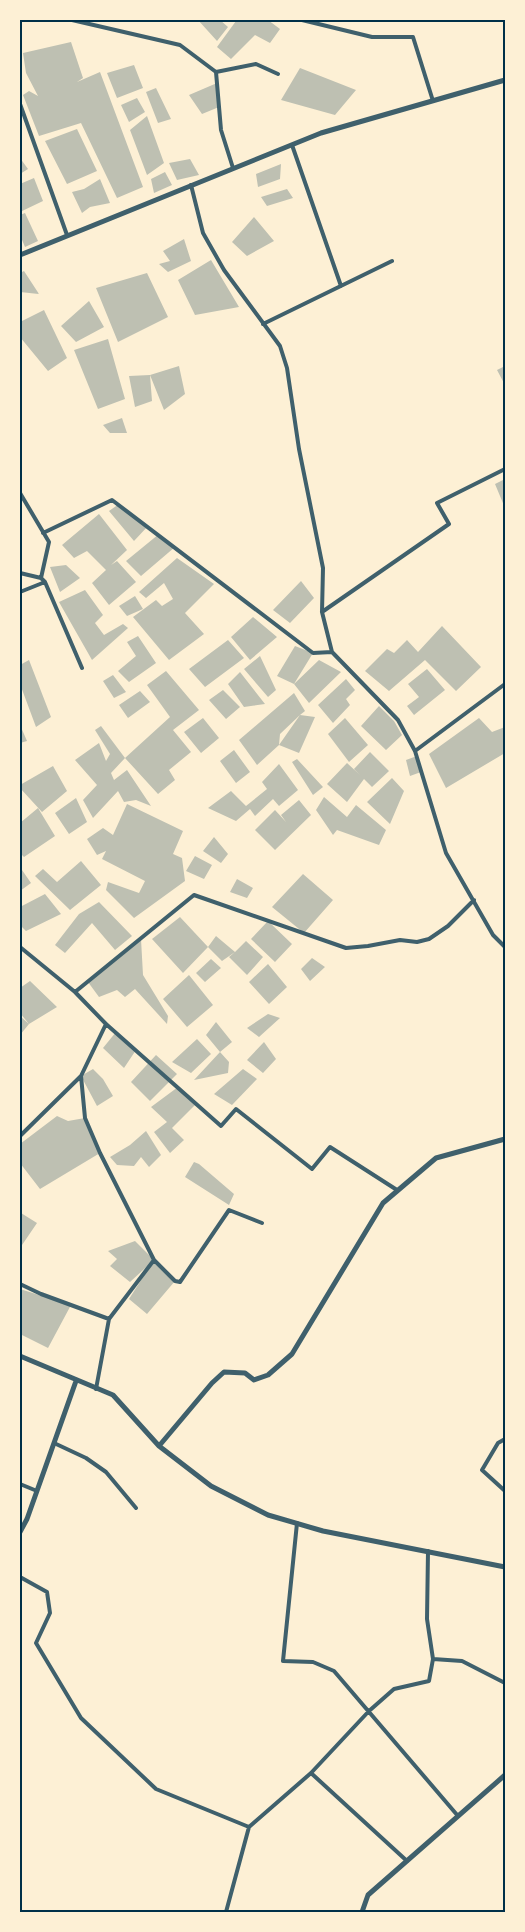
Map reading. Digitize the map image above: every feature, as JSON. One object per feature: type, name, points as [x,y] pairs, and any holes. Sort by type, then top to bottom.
[{"type":"street","points":[[20,254],[321,133],[505,80]]},
{"type":"street","points":[[159,1446],[212,1383],[224,1372],[245,1373],[254,1380],[268,1375],[292,1354],[383,1202],[436,1158],[505,1139]]},
{"type":"street","points":[[20,1356],[113,1395],[159,1446],[211,1486],[268,1515],[323,1531],[505,1566]]},
{"type":"street","points":[[20,1532],[37,1491],[76,1381]]},
{"type":"street","points":[[362,1912],[368,1895],[505,1775]]},
{"type":"lane","points":[[72,20],[180,44],[216,72],[220,130],[233,168]]},
{"type":"lane","points":[[302,20],[372,37],[413,37],[433,101]]},
{"type":"lane","points":[[216,72],[256,64],[278,74]]},
{"type":"lane","points":[[20,104],[67,235]]},
{"type":"lane","points":[[292,145],[342,286]]},
{"type":"lane","points":[[191,185],[203,233],[224,270],[280,346],[287,368],[299,449],[323,568],[322,612],[332,652],[398,720],[415,751],[446,853],[492,935],[505,947]]},
{"type":"lane","points":[[264,324],[392,261]]},
{"type":"lane","points":[[322,612],[449,524],[437,502],[505,469]]},
{"type":"lane","points":[[20,493],[49,542],[43,580],[82,668]]},
{"type":"lane","points":[[43,533],[112,500],[313,653],[332,652]]},
{"type":"lane","points":[[20,572],[43,580]]},
{"type":"lane","points":[[20,592],[43,580]]},
{"type":"lane","points":[[415,751],[505,684]]},
{"type":"lane","points":[[75,992],[194,895],[346,948],[400,940],[417,942],[429,939],[448,926],[474,900]]},
{"type":"lane","points":[[20,947],[75,992],[106,1024],[221,1126],[236,1110],[312,1169],[330,1147],[397,1190]]},
{"type":"lane","points":[[20,1136],[81,1076],[106,1024]]},
{"type":"lane","points":[[81,1076],[85,1118],[100,1153],[154,1260],[175,1281],[180,1282],[229,1210],[262,1223]]},
{"type":"lane","points":[[96,1389],[109,1319],[154,1260]]},
{"type":"lane","points":[[20,1284],[41,1294],[109,1319]]},
{"type":"lane","points":[[505,1439],[498,1443],[482,1470],[505,1491]]},
{"type":"lane","points":[[54,1443],[86,1458],[106,1472],[136,1508]]},
{"type":"lane","points":[[20,1484],[37,1491]]},
{"type":"lane","points":[[297,1523],[283,1661],[313,1662],[334,1671],[370,1710],[458,1816]]},
{"type":"lane","points":[[226,1912],[249,1827],[311,1773],[370,1710],[394,1689],[429,1681],[433,1659],[427,1619],[428,1551]]},
{"type":"lane","points":[[20,1577],[47,1592],[50,1613],[36,1643],[81,1718],[156,1789],[249,1827]]},
{"type":"lane","points":[[433,1659],[462,1661],[505,1683]]},
{"type":"lane","points":[[311,1773],[407,1861]]},
{"type":"building","points":[[198,20],[220,20],[228,27],[217,41]]},
{"type":"building","points":[[234,20],[268,20],[280,29],[270,43],[255,35],[231,59],[217,47],[236,21]]},
{"type":"building","points":[[71,42],[83,78],[77,82],[100,72],[143,187],[117,198],[81,123],[39,136],[23,95],[29,91],[38,96],[26,73],[23,53]]},
{"type":"building","points":[[134,65],[143,88],[117,98],[107,73]]},
{"type":"building","points":[[300,68],[356,90],[335,115],[281,100]]},
{"type":"building","points":[[217,83],[219,107],[202,114],[189,95]]},
{"type":"building","points":[[156,88],[171,119],[158,123],[146,92]]},
{"type":"building","points":[[137,98],[145,112],[129,122],[121,105]]},
{"type":"building","points":[[147,116],[164,163],[147,175],[130,130]]},
{"type":"building","points":[[77,129],[97,171],[67,184],[45,141]]},
{"type":"building","points":[[20,158],[28,169],[20,174]]},
{"type":"building","points":[[190,159],[199,175],[177,180],[169,163]]},
{"type":"building","points":[[281,164],[280,179],[258,187],[256,174]]},
{"type":"building","points":[[165,172],[172,185],[154,193],[151,179]]},
{"type":"building","points":[[34,178],[43,201],[20,212],[20,184]]},
{"type":"building","points":[[100,179],[110,203],[90,207],[82,213],[72,192],[84,189]]},
{"type":"building","points":[[287,189],[293,198],[267,206],[261,197]]},
{"type":"building","points":[[25,213],[38,241],[25,247],[20,235],[20,215]]},
{"type":"building","points":[[254,217],[274,241],[247,256],[232,242]]},
{"type":"building","points":[[184,239],[191,261],[168,272],[159,264],[170,261],[163,251]]},
{"type":"building","points":[[211,260],[239,307],[195,315],[178,280]]},
{"type":"building","points":[[24,271],[39,294],[20,292],[20,273]]},
{"type":"building","points":[[147,273],[168,317],[118,342],[96,288]]},
{"type":"building","points":[[89,301],[104,327],[76,342],[61,326]]},
{"type":"building","points":[[44,310],[67,358],[48,371],[20,337],[20,322]]},
{"type":"building","points":[[108,339],[125,399],[98,409],[74,350]]},
{"type":"building","points":[[179,366],[185,394],[164,410],[150,375]]},
{"type":"building","points":[[505,366],[505,385],[497,370]]},
{"type":"building","points":[[150,375],[152,401],[135,407],[129,376]]},
{"type":"building","points":[[122,418],[127,433],[110,433],[103,425]]},
{"type":"building","points":[[505,479],[505,508],[495,484]]},
{"type":"building","points":[[119,504],[148,526],[134,541],[109,511]]},
{"type":"building","points":[[99,514],[127,550],[111,565],[117,561],[136,582],[109,605],[92,583],[106,570],[87,551],[74,558],[62,545]]},
{"type":"building","points":[[159,534],[175,547],[141,576],[126,561]]},
{"type":"building","points":[[177,558],[214,584],[185,613],[204,634],[169,660],[133,617],[156,600],[162,606],[173,599],[164,583],[146,598],[139,592]]},
{"type":"building","points":[[66,565],[80,578],[60,592],[50,567]]},
{"type":"building","points":[[301,581],[314,598],[290,623],[273,610]]},
{"type":"building","points":[[85,590],[103,615],[95,623],[104,635],[123,624],[128,628],[92,660],[59,602]]},
{"type":"building","points":[[135,596],[143,609],[127,616],[119,606]]},
{"type":"building","points":[[253,617],[277,637],[250,660],[231,637]]},
{"type":"building","points":[[442,626],[481,667],[456,691],[425,660],[389,691],[365,671],[387,649],[394,653],[407,640],[418,652]]},
{"type":"building","points":[[138,636],[156,663],[129,682],[118,671],[136,656],[127,642]]},
{"type":"building","points":[[228,640],[244,658],[205,687],[189,669]]},
{"type":"building","points":[[295,646],[313,653],[294,684],[277,676]]},
{"type":"building","points":[[260,656],[276,690],[268,697],[244,669]]},
{"type":"building","points":[[29,660],[51,717],[36,727],[20,684],[20,665]]},
{"type":"building","points":[[319,660],[341,672],[309,703],[294,684]]},
{"type":"building","points":[[427,669],[445,690],[414,715],[407,706],[419,697],[408,684]]},
{"type":"building","points":[[166,671],[199,710],[173,730],[191,752],[169,770],[175,780],[158,794],[125,758],[170,717],[147,685]]},
{"type":"building","points":[[240,672],[265,704],[244,707],[228,684]]},
{"type":"building","points":[[113,675],[126,692],[114,698],[103,681]]},
{"type":"building","points":[[346,679],[355,690],[346,699],[350,705],[333,723],[318,705]]},
{"type":"building","points":[[223,690],[240,707],[226,719],[209,700]]},
{"type":"building","points":[[140,691],[150,702],[128,718],[119,705]]},
{"type":"building","points":[[294,693],[305,711],[280,734],[279,745],[257,765],[239,740]]},
{"type":"building","points":[[379,706],[394,721],[402,735],[386,750],[361,726]]},
{"type":"building","points":[[300,715],[315,717],[299,753],[279,745]]},
{"type":"building","points":[[203,718],[219,738],[201,753],[184,732]]},
{"type":"building","points":[[345,718],[368,745],[349,762],[328,734]]},
{"type":"building","points":[[479,718],[492,732],[505,727],[505,753],[446,788],[429,754]]},
{"type":"building","points":[[20,725],[27,741],[20,743]]},
{"type":"building","points":[[101,726],[125,758],[111,773],[114,780],[127,770],[151,806],[136,800],[124,802],[118,791],[93,818],[83,800],[97,785],[75,760],[99,743],[106,761],[110,754],[95,730]]},
{"type":"building","points":[[234,750],[250,772],[236,783],[220,761]]},
{"type":"building","points":[[370,752],[389,771],[372,787],[364,779],[347,802],[327,784],[347,763],[360,775],[354,769]]},
{"type":"building","points":[[417,756],[421,772],[410,776],[406,760]]},
{"type":"building","points":[[297,759],[323,787],[313,795],[292,762]]},
{"type":"building","points":[[279,764],[298,790],[279,806],[273,799],[255,816],[250,809],[236,821],[208,808],[231,791],[246,806],[267,789],[262,782]]},
{"type":"building","points":[[53,766],[67,791],[42,812],[20,788],[20,785]]},
{"type":"building","points":[[392,778],[404,791],[390,824],[367,802]]},
{"type":"building","points":[[324,797],[347,817],[356,805],[386,830],[379,845],[337,830],[333,835],[316,810]]},
{"type":"building","points":[[76,798],[87,822],[69,834],[55,813]]},
{"type":"building","points":[[299,800],[311,815],[275,850],[255,830],[275,810],[286,822],[281,815]]},
{"type":"building","points":[[127,804],[183,831],[173,854],[182,858],[185,881],[134,918],[106,890],[108,882],[139,893],[145,881],[102,859],[106,851],[97,855],[87,839],[103,828],[113,835]]},
{"type":"building","points":[[38,808],[55,836],[24,857],[20,853],[20,823]]},
{"type":"building","points":[[214,837],[228,854],[221,863],[203,851]]},
{"type":"building","points":[[195,856],[212,865],[204,879],[186,871]]},
{"type":"building","points":[[81,861],[101,885],[70,910],[35,876],[43,869],[57,882]]},
{"type":"building","points":[[22,870],[31,883],[20,891],[20,872]]},
{"type":"building","points":[[303,874],[333,900],[304,933],[272,907]]},
{"type":"building","points":[[237,879],[253,888],[247,898],[230,892]]},
{"type":"building","points":[[45,894],[61,914],[26,931],[20,925],[20,907]]},
{"type":"building","points":[[99,902],[132,936],[115,950],[92,923],[65,953],[55,945],[79,914]]},
{"type":"building","points":[[180,917],[208,947],[183,973],[152,939]]},
{"type":"building","points":[[268,921],[292,944],[275,962],[251,939]]},
{"type":"building","points":[[216,936],[235,952],[222,961],[208,947]]},
{"type":"building","points":[[141,939],[143,975],[168,1016],[167,1024],[135,989],[125,997],[117,990],[99,997],[88,982]]},
{"type":"building","points":[[246,941],[263,957],[247,975],[229,957]]},
{"type":"building","points":[[312,958],[325,967],[310,981],[301,969]]},
{"type":"building","points":[[211,959],[221,968],[205,982],[196,973]]},
{"type":"building","points":[[268,964],[287,987],[269,1004],[249,982]]},
{"type":"building","points":[[189,975],[213,1005],[187,1027],[163,999]]},
{"type":"building","points":[[30,981],[57,1007],[29,1024],[20,1013],[20,988]]},
{"type":"building","points":[[268,1014],[280,1018],[259,1037],[247,1028]]},
{"type":"building","points":[[20,1016],[29,1024],[20,1035]]},
{"type":"building","points":[[216,1022],[232,1042],[220,1052],[206,1035]]},
{"type":"building","points":[[116,1032],[136,1050],[124,1068],[103,1048]]},
{"type":"building","points":[[197,1039],[211,1054],[191,1073],[172,1062]]},
{"type":"building","points":[[264,1042],[276,1059],[263,1073],[247,1060]]},
{"type":"building","points":[[220,1052],[229,1062],[228,1073],[194,1080]]},
{"type":"building","points":[[156,1055],[177,1074],[150,1101],[131,1082]]},
{"type":"building","points":[[93,1069],[103,1079],[113,1096],[97,1106],[81,1076]]},
{"type":"building","points":[[243,1069],[257,1079],[232,1105],[214,1094]]},
{"type":"building","points":[[178,1087],[196,1104],[172,1128],[184,1140],[170,1153],[154,1132],[167,1122],[151,1107]]},
{"type":"building","points":[[57,1116],[68,1121],[85,1118],[100,1153],[40,1189],[20,1163],[20,1144]]},
{"type":"building","points":[[146,1131],[161,1155],[149,1167],[141,1157],[134,1166],[117,1165],[110,1157],[130,1145]]},
{"type":"building","points":[[194,1162],[199,1164],[234,1194],[229,1205],[185,1177]]},
{"type":"building","points":[[20,1214],[37,1223],[20,1248]]},
{"type":"building","points":[[135,1241],[154,1260],[130,1282],[110,1266],[117,1259],[108,1251]]},
{"type":"building","points":[[154,1260],[175,1281],[147,1314],[129,1299]]},
{"type":"building","points":[[20,1289],[71,1305],[48,1348],[20,1334]]}]
